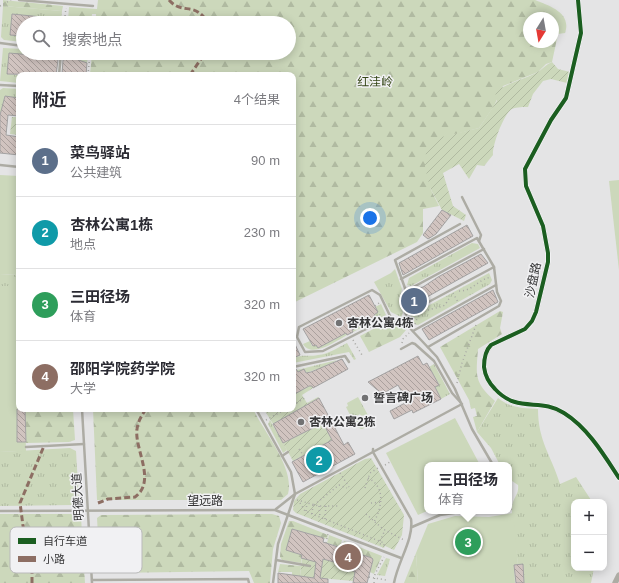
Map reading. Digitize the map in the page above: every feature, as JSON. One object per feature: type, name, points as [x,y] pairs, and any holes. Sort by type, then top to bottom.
[{"type":"street","name":"沙盘路","points":[[578,0],[581,33],[566,98],[551,120],[525,169],[526,186],[542,226],[548,253],[546,272],[536,312],[532,321],[525,329],[491,345],[487,349],[484,363],[485,371],[492,386],[507,399],[515,403],[551,406],[576,421],[600,449],[619,478]]},
{"type":"street","points":[[615,583],[619,575]]},
{"type":"lane","points":[[19,0],[93,6]]},
{"type":"lane","points":[[0,44],[16,45]]},
{"type":"lane","points":[[59,72],[60,60]]},
{"type":"lane","points":[[0,84],[16,86]]},
{"type":"lane","points":[[0,165],[16,167]]},
{"type":"lane","points":[[462,197],[481,235],[479,241]]},
{"type":"lane","points":[[406,291],[395,262],[397,258],[460,224]]},
{"type":"lane","points":[[401,279],[477,238],[494,267],[496,285],[501,304],[478,319],[428,347]]},
{"type":"lane","points":[[406,324],[406,314],[402,302],[406,291],[484,249]]},
{"type":"lane","points":[[406,314],[494,267]]},
{"type":"lane","points":[[413,331],[496,285]]},
{"type":"lane","points":[[392,320],[380,295],[372,290],[299,327],[297,337],[306,352],[316,353],[323,351],[380,322],[392,320],[406,324],[437,357],[455,389],[472,429],[491,462]]},
{"type":"lane","points":[[401,349],[412,343],[415,344],[434,361],[452,393],[462,404]]},
{"type":"lane","points":[[296,367],[345,356],[349,362]]},
{"type":"lane","points":[[275,510],[295,494],[373,450],[462,404]]},
{"type":"lane","name":"明德大道","points":[[82,412],[89,527]]},
{"type":"lane","points":[[258,412],[291,472],[295,494],[278,544],[273,583]]},
{"type":"lane","points":[[26,447],[84,444]]},
{"type":"lane","points":[[373,450],[411,519],[411,537],[401,558],[394,583]]},
{"type":"lane","points":[[282,456],[288,452]]},
{"type":"lane","name":"望远路","points":[[0,511],[275,510],[401,558]]},
{"type":"lane","points":[[412,527],[440,515],[447,514]]},
{"type":"lane","points":[[276,560],[310,566]]},
{"type":"lane","points":[[92,582],[248,579],[249,583]]},
{"type":"path","points":[[0,6],[11,0]]},
{"type":"path","points":[[65,16],[66,9]]},
{"type":"path","points":[[88,72],[89,60]]},
{"type":"path","points":[[451,290],[468,291],[479,281],[495,276]]},
{"type":"path","points":[[451,290],[460,305]]},
{"type":"path","points":[[413,331],[416,320],[421,313],[428,309],[445,305],[451,290]]},
{"type":"path","points":[[455,389],[462,363],[478,319]]},
{"type":"path","points":[[403,339],[410,333]]},
{"type":"path","points":[[353,340],[362,355]]},
{"type":"path","points":[[296,403],[305,398]]},
{"type":"path","points":[[263,422],[281,412]]},
{"type":"path","points":[[299,448],[303,455]]},
{"type":"path","points":[[312,514],[314,505],[325,498],[336,487],[339,485],[348,488],[338,470]]},
{"type":"path","points":[[365,488],[370,473],[375,470]]},
{"type":"path","points":[[368,478],[375,484],[381,493],[382,502],[374,522]]},
{"type":"path","points":[[340,506],[319,506],[300,502],[306,512],[380,541],[384,543],[384,545],[377,542],[376,544],[384,547]]},
{"type":"path","points":[[371,503],[382,502]]},
{"type":"path","points":[[306,512],[307,503]]},
{"type":"path","points":[[319,506],[320,517]]},
{"type":"path","points":[[325,506],[326,519]]},
{"type":"path","points":[[366,514],[385,530],[400,538]]},
{"type":"path","points":[[380,541],[385,530]]},
{"type":"path","points":[[326,543],[329,531]]},
{"type":"path","points":[[374,583],[379,565],[387,553]]},
{"type":"path","points":[[369,577],[386,580]]},
{"type":"green space","points":[[3,0],[63,6],[62,11],[3,6]]},
{"type":"green space","name":"红洼岭","points":[[98,0],[535,0],[553,8],[558,11],[563,15],[566,26],[565,33],[559,34],[559,12],[523,12],[523,48],[555,48],[552,62],[546,64],[538,72],[503,86],[494,106],[479,128],[433,140],[430,188],[439,206],[423,209],[423,233],[417,242],[296,302],[296,72],[90,72],[91,60],[296,60],[296,16],[96,16],[96,14],[92,14],[92,16],[68,16],[69,7],[97,9]]},
{"type":"green space","points":[[3,6],[62,11],[62,16],[30,16],[12,14],[10,35],[16,35],[16,41],[4,40],[1,37]]},
{"type":"green space","points":[[3,48],[16,49],[16,54],[9,53],[7,74],[16,75],[16,83],[0,81]]},
{"type":"green space","points":[[79,60],[87,60],[87,63]]},
{"type":"green space","points":[[552,62],[558,69],[570,72],[567,83],[551,79],[543,81],[533,94],[528,107],[512,109],[499,130],[494,145],[493,155],[484,166],[477,165],[469,179],[459,164],[443,173],[453,206],[466,215],[464,221],[442,210],[430,188],[425,167],[426,152],[433,139],[479,128],[497,101],[495,92],[504,86],[536,73]]},
{"type":"green space","points":[[3,88],[16,89],[16,98],[5,96],[2,112],[0,112],[0,90]]},
{"type":"green space","points":[[12,117],[16,117],[16,135],[10,134]]},
{"type":"green space","points":[[0,175],[16,176],[16,275],[0,274]]},
{"type":"green space","points":[[619,180],[619,270],[609,181]]},
{"type":"green space","points":[[472,243],[478,244],[480,248],[411,286],[407,285],[409,278]]},
{"type":"green space","points":[[395,269],[402,289],[399,300],[403,313],[401,317],[391,312],[374,282],[391,273]]},
{"type":"green space","points":[[489,273],[492,280],[490,284],[418,325],[414,324],[410,319],[411,315]]},
{"type":"green space","points":[[0,274],[16,275],[16,286],[0,286]]},
{"type":"green space","points":[[0,286],[16,286],[16,412],[25,412],[26,451],[0,452]]},
{"type":"green space","points":[[381,304],[386,315],[353,332],[352,330],[375,318],[374,315],[378,312],[375,307]]},
{"type":"green space","points":[[500,311],[503,312],[500,328],[502,334],[478,349],[478,378],[483,389],[495,401],[477,432],[473,417],[477,416],[475,408],[471,409],[469,400],[440,347]]},
{"type":"green space","points":[[389,324],[397,325],[406,330],[400,337],[369,352],[360,336],[379,326]]},
{"type":"green space","points":[[346,333],[347,335],[337,341],[318,349],[312,350],[303,344],[310,341],[312,346],[316,345],[318,348]]},
{"type":"green space","points":[[347,343],[356,359],[354,360],[349,352],[296,362],[296,357],[314,356],[333,350]]},
{"type":"green space","points":[[337,360],[318,371],[317,369],[306,373],[304,369],[298,372],[296,370]]},
{"type":"green space","points":[[434,364],[450,394],[441,399],[435,387],[439,384],[429,367]]},
{"type":"green space","points":[[309,386],[312,386],[313,388],[302,395],[307,403],[318,397],[319,398],[296,411],[296,393]]},
{"type":"green space","points":[[358,397],[369,417],[367,418],[365,415],[361,416],[360,414],[352,419],[346,407],[348,406],[347,403]]},
{"type":"green space","points":[[498,398],[512,406],[538,409],[540,430],[560,484],[576,477],[590,499],[571,499],[571,571],[593,571],[591,583],[524,583],[523,565],[518,565],[512,515],[513,502],[518,485],[512,481],[512,462],[498,462],[491,448],[477,432]]},
{"type":"green space","points":[[25,412],[73,412],[75,440],[69,442],[26,443]]},
{"type":"green space","points":[[93,412],[255,412],[283,462],[289,484],[288,494],[281,500],[97,500]]},
{"type":"green space","points":[[266,412],[294,412],[273,424]]},
{"type":"green space","points":[[360,417],[361,419],[364,417],[366,420],[370,418],[370,425],[362,429],[356,427],[354,420]]},
{"type":"green space","points":[[455,418],[478,462],[424,462],[424,512],[418,515],[386,453]]},
{"type":"green space","points":[[270,420],[287,450],[283,453],[268,424]]},
{"type":"green space","points":[[323,423],[332,440],[293,461],[283,443]]},
{"type":"green space","points":[[70,448],[76,451],[79,503],[73,505],[0,506],[0,452]]},
{"type":"green space","points":[[371,458],[404,515],[402,535],[394,550],[385,546],[384,548],[296,513],[293,510],[294,501],[300,494],[365,459]]},
{"type":"green space","points":[[512,513],[518,565],[514,565],[515,583],[418,583],[416,553],[428,524],[455,516],[489,517]]},
{"type":"green space","points":[[0,514],[73,514],[81,517],[82,527],[10,527],[10,573],[84,573],[85,583],[0,583]]},
{"type":"green space","points":[[272,514],[279,516],[281,523],[273,549],[270,583],[254,583],[249,571],[142,573],[142,527],[98,527],[97,518],[101,515]]},
{"type":"green space","points":[[289,521],[293,521],[328,535],[327,539],[293,529],[286,550],[302,555],[301,563],[282,560],[280,557],[281,544]]},
{"type":"green space","points":[[329,535],[342,540],[339,550],[336,549],[337,546],[327,543]]},
{"type":"green space","points":[[344,541],[382,556],[374,574],[370,572],[373,560],[360,554],[357,555],[357,552],[342,548]]},
{"type":"green space","points":[[416,553],[418,583],[404,583]]},
{"type":"green space","points":[[302,558],[317,559],[314,578],[300,576]]},
{"type":"green space","points":[[386,558],[390,559],[385,576],[377,575]]},
{"type":"green space","points":[[323,559],[352,567],[351,570],[355,572],[353,581],[320,578]]},
{"type":"green space","points":[[280,564],[301,566],[299,583],[292,583],[292,572],[278,572]]},
{"type":"building","points":[[12,14],[32,16],[16,16],[16,35],[10,35]]},
{"type":"building","points":[[9,53],[16,54],[16,60],[58,60],[56,72],[16,72],[16,74],[7,74]]},
{"type":"building","points":[[63,60],[79,60],[87,63],[86,72],[62,72]]},
{"type":"building","points":[[5,96],[16,98],[16,116],[8,115],[6,135],[16,137],[16,155],[0,153],[0,115]]},
{"type":"building","points":[[442,210],[451,215],[436,234],[428,239],[423,235]]},
{"type":"building","points":[[467,225],[473,236],[403,275],[399,263]]},
{"type":"building","points":[[481,254],[488,263],[409,307],[406,301],[412,291],[423,287],[438,277]]},
{"type":"building","points":[[493,290],[498,302],[429,340],[422,329]]},
{"type":"building","name":"杏林公寓4栋","points":[[369,295],[378,312],[374,315],[375,318],[352,330],[353,332],[347,335],[346,333],[318,348],[316,345],[313,346],[303,329]]},
{"type":"building","points":[[296,346],[300,355],[296,357]]},
{"type":"building","points":[[418,356],[423,365],[427,363],[439,385],[435,387],[441,399],[413,413],[412,410],[394,419],[390,411],[407,402],[398,385],[382,394],[368,382]]},
{"type":"building","points":[[342,359],[348,369],[313,388],[312,386],[309,386],[296,393],[296,369],[298,372],[304,369],[306,373]]},
{"type":"building","points":[[319,398],[344,445],[348,442],[355,454],[303,482],[292,462],[332,440],[323,423],[283,443],[273,424]]},
{"type":"building","points":[[17,412],[25,412],[26,442],[17,442]]},
{"type":"building","points":[[292,529],[324,538],[323,542],[372,558],[373,560],[367,583],[353,583],[355,572],[351,570],[352,567],[323,559],[320,578],[328,579],[328,583],[278,583],[278,573],[314,578],[316,562],[301,558],[302,555],[286,550]]},
{"type":"building","points":[[523,564],[524,583],[516,583],[514,565]]},
{"type":"marked path","points":[[169,0],[174,5],[193,10],[203,16]]},
{"type":"marked path","points":[[192,72],[200,60]]},
{"type":"marked path","points":[[98,503],[108,499],[135,497],[141,490],[145,474],[137,437],[137,429],[139,421],[144,412]]},
{"type":"marked path","points":[[23,527],[20,503],[44,446]]},
{"type":"marked path","points":[[32,573],[32,583]]},
{"type":"cycle path","points":[[578,0],[581,33],[566,98],[551,120],[525,169],[526,186],[543,226],[548,253],[548,262],[536,312],[532,321],[525,329],[491,345],[485,355],[484,367],[486,376],[491,384],[504,397],[521,403],[555,408],[573,419],[595,442],[619,478]]},
{"type":"place","name":"菜鸟驿站","points":[[414,301]]},
{"type":"place","name":"杏林公寓4栋","points":[[339,323]]},
{"type":"place","name":"誓言碑广场","points":[[365,398]]},
{"type":"place","name":"杏林公寓2栋","points":[[301,422]]},
{"type":"place","name":"杏林公寓1栋","points":[[319,460]]},
{"type":"place","name":"三田径场","points":[[468,542]]},
{"type":"place","name":"邵阳学院药学院","points":[[348,557]]}]
